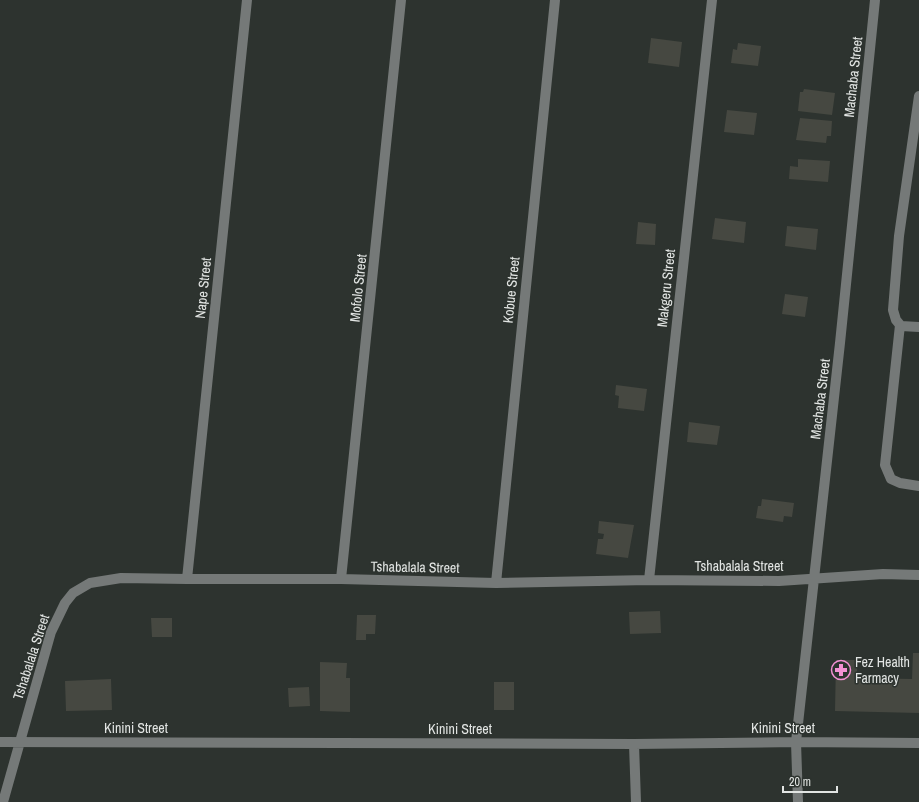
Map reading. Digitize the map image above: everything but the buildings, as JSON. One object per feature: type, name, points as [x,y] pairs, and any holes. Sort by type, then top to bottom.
[{"type":"street","name":"Nape Street","points":[[187,579],[247,0]]},
{"type":"street","name":"Mofolo Street","points":[[341,579],[402,0]]},
{"type":"street","name":"Kobue Street","points":[[496,583],[555,0]]},
{"type":"street","name":"Makgeru Street","points":[[649,580],[712,0]]},
{"type":"street","name":"Machaba Street","points":[[798,802],[796,742],[876,0]]},
{"type":"street","points":[[919,96],[899,236],[893,310],[896,320],[900,325],[885,465],[890,478],[900,483],[919,486]]},
{"type":"street","points":[[900,325],[919,327]]},
{"type":"street","name":"Tshabalala Street","points":[[3,802],[51,632],[65,603],[73,593],[90,583],[121,578],[341,579],[496,583],[649,580],[779,581],[883,574],[919,575]]},
{"type":"street","name":"Kinini Street","points":[[0,742],[634,744],[796,742],[919,743]]},
{"type":"street","points":[[634,744],[636,802]]},
{"type":"place","name":"Fez Health Farmacy","points":[[841,670]]}]
